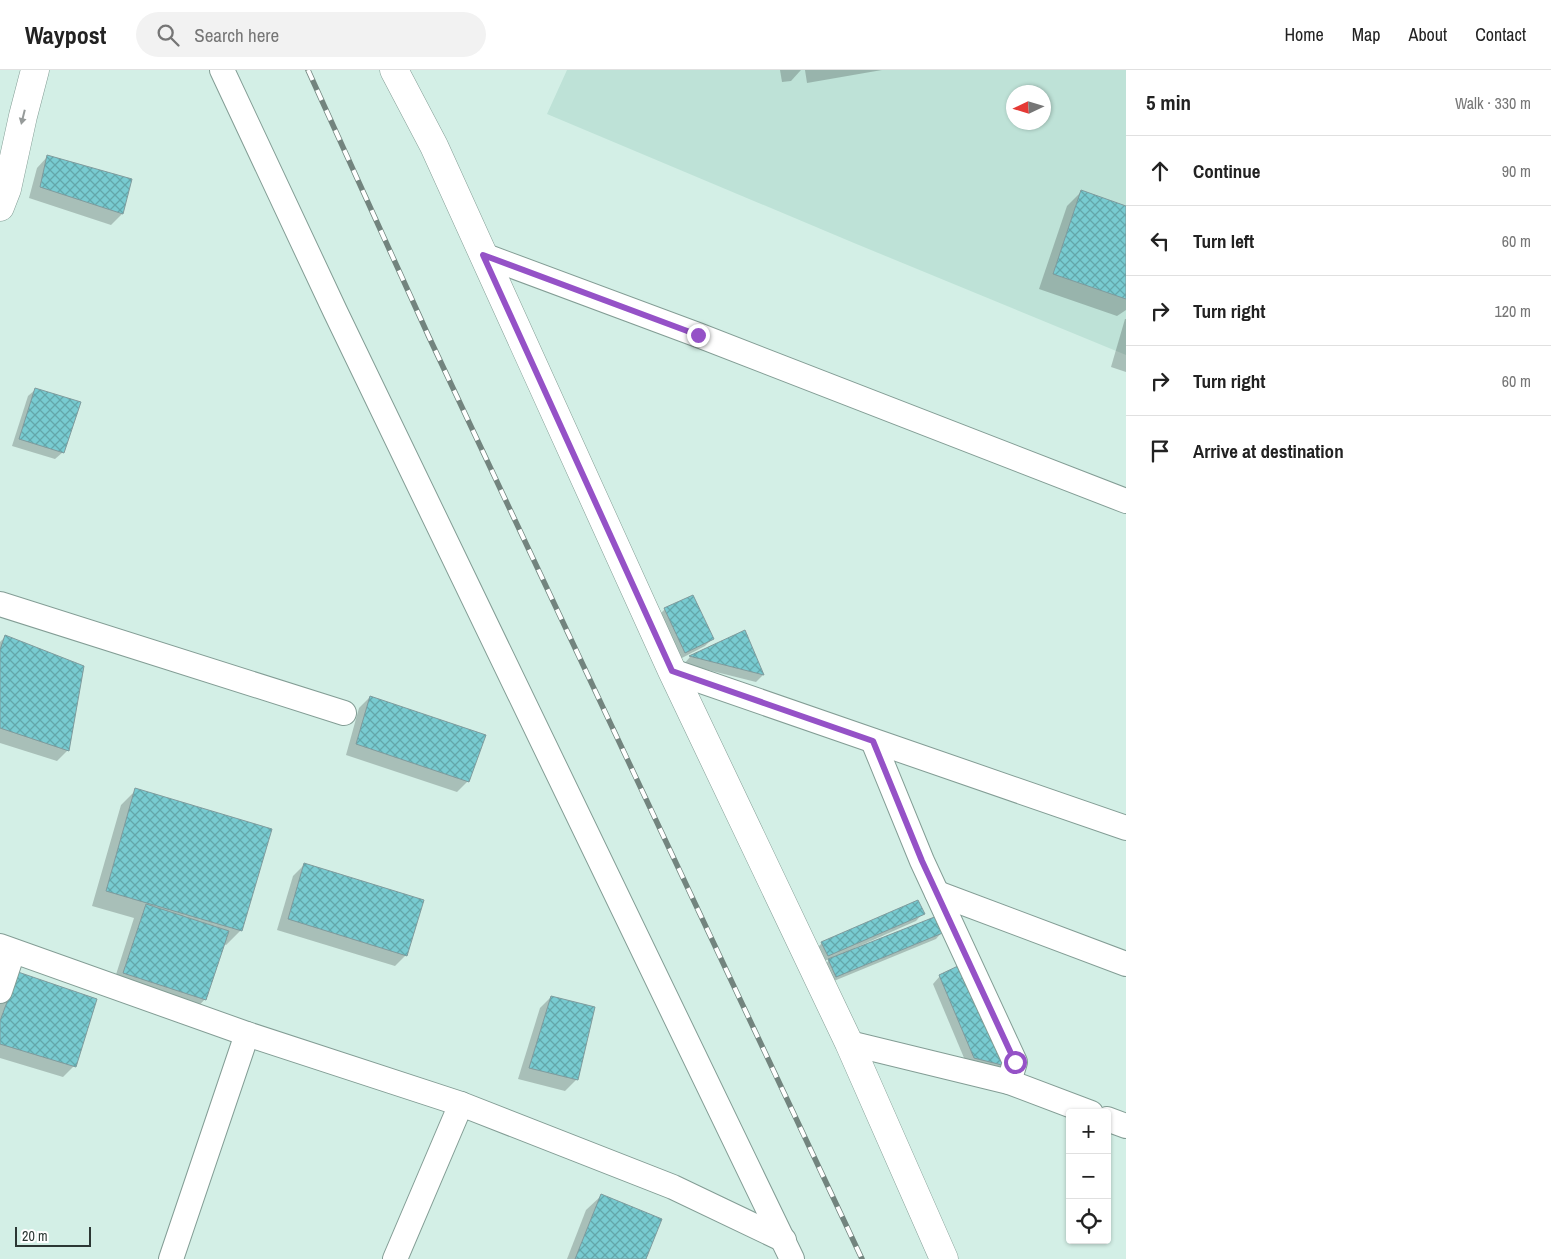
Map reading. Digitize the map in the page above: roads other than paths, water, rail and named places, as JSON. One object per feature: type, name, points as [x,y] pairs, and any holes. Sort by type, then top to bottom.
[{"type":"street","points":[[0,207],[7,189],[35,70]]},
{"type":"street","points":[[222,70],[339,320],[788,1249]]},
{"type":"street","points":[[394,70],[434,146],[672,671],[849,1043],[944,1259]]},
{"type":"street","points":[[483,255],[698,335],[1126,501]]},
{"type":"street","points":[[0,604],[344,713]]},
{"type":"street","points":[[672,671],[1126,828]]},
{"type":"street","points":[[873,741],[922,861],[1015,1062],[1009,1082]]},
{"type":"street","points":[[937,893],[1126,964]]},
{"type":"street","points":[[0,992],[7,949],[247,1034],[461,1104],[673,1187],[788,1249]]},
{"type":"street","points":[[171,1259],[247,1034]]},
{"type":"street","points":[[849,1043],[1009,1082],[1080,1109]]},
{"type":"street","points":[[395,1259],[461,1104]]},
{"type":"street","points":[[1111,1120],[1126,1126]]},
{"type":"railway","points":[[308,70],[429,337],[862,1259]]}]
